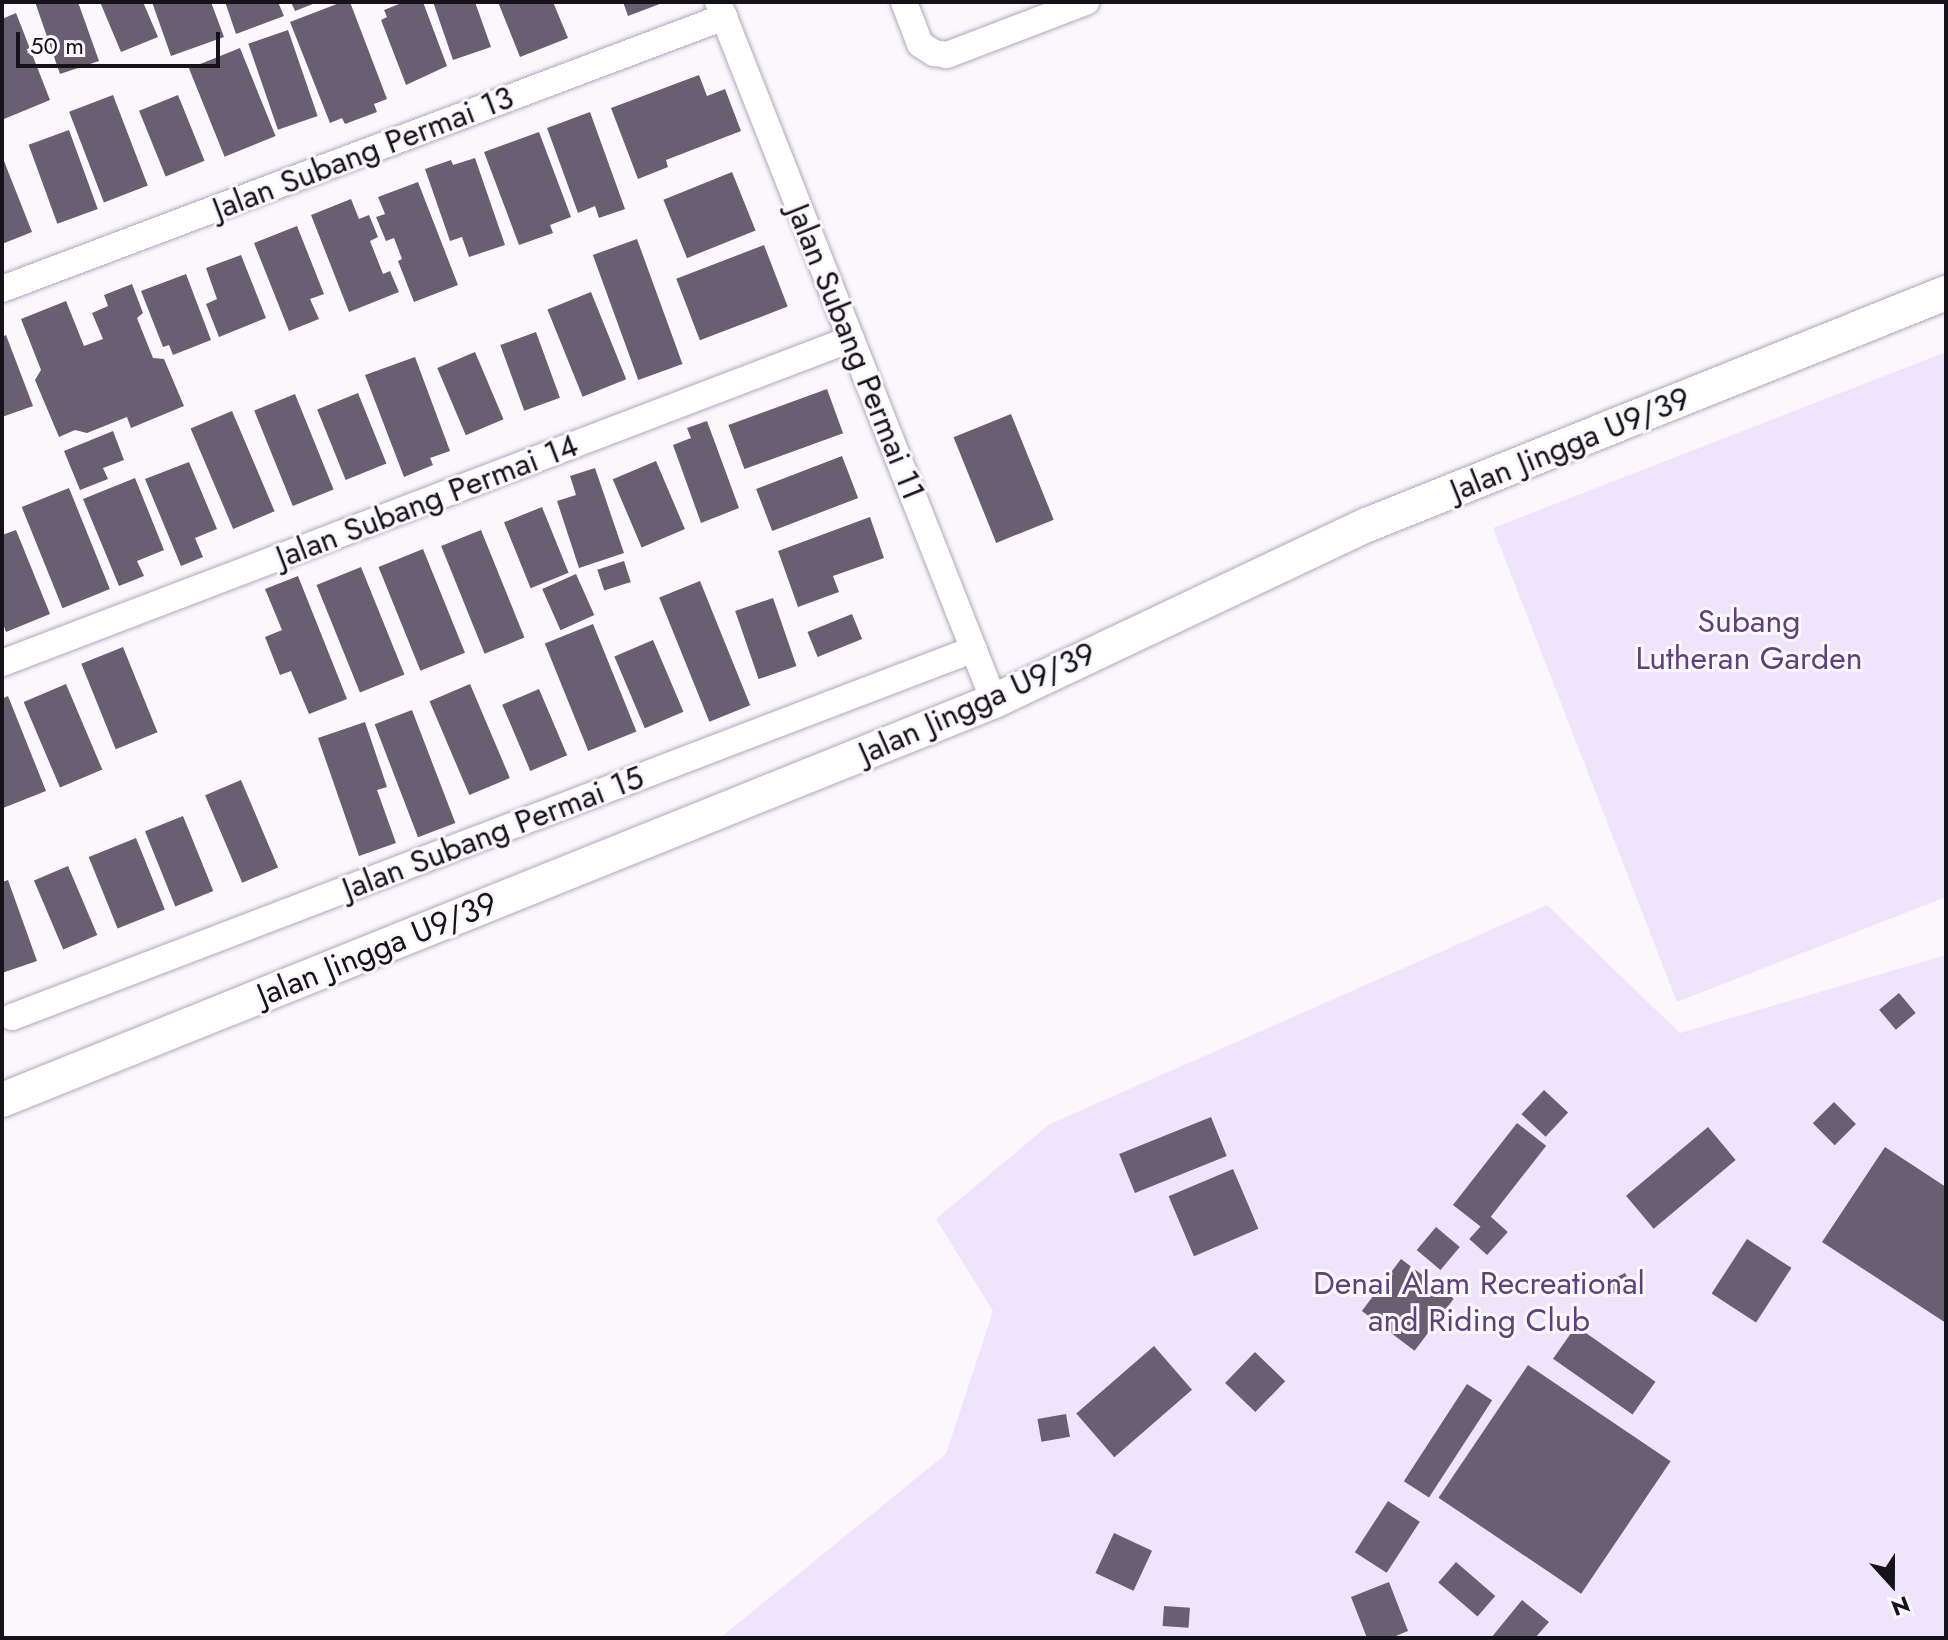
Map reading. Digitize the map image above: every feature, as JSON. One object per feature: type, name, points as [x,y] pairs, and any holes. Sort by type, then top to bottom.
[{"type":"street","points":[[904,2],[920,44],[934,53],[960,52],[1086,2]]},
{"type":"street","name":"Jalan Subang Permai 13","points":[[2,289],[721,10]]},
{"type":"street","name":"Jalan Subang Permai 11","points":[[721,10],[994,701]]},
{"type":"street","name":"Jalan Jingga U9/39","points":[[2,1100],[994,701],[1367,525],[1946,293]]},
{"type":"street","name":"Jalan Subang Permai 14","points":[[2,663],[851,339]]},
{"type":"street","name":"Jalan Subang Permai 15","points":[[12,1017],[974,649]]},
{"type":"green space","name":"Subang Lutheran Garden","points":[[1946,352],[1946,897],[1677,1002],[1493,528]]},
{"type":"green space","name":"Denai Alam Recreational and Riding Club","points":[[1547,905],[1680,1033],[1946,955],[1946,1638],[720,1638],[946,1454],[993,1311],[936,1219],[1050,1124]]},
{"type":"building","points":[[35,2],[78,2],[99,61],[60,74]]},
{"type":"building","points":[[100,2],[143,2],[158,37],[121,52]]},
{"type":"building","points":[[152,2],[211,2],[224,37],[171,56]]},
{"type":"building","points":[[225,2],[278,2],[284,16],[236,34]]},
{"type":"building","points":[[291,2],[318,2],[295,11]]},
{"type":"building","points":[[342,2],[350,2],[387,99],[374,104],[377,112],[345,124],[342,118],[330,123],[290,22]]},
{"type":"building","points":[[404,2],[423,2],[447,66],[406,85],[381,20],[387,17],[384,10]]},
{"type":"building","points":[[433,2],[475,2],[491,47],[453,60]]},
{"type":"building","points":[[498,2],[553,2],[568,38],[520,57]]},
{"type":"building","points":[[623,2],[665,2],[628,16]]},
{"type":"building","points":[[16,13],[50,100],[4,119],[2,19]]},
{"type":"building","points":[[288,30],[318,116],[278,130],[248,44]]},
{"type":"building","points":[[240,48],[276,136],[225,157],[189,69]]},
{"type":"building","points":[[699,75],[707,96],[725,89],[741,131],[666,160],[668,167],[638,179],[611,108]]},
{"type":"building","points":[[113,95],[148,186],[104,202],[69,112]]},
{"type":"building","points":[[178,95],[205,161],[166,177],[139,111]]},
{"type":"building","points":[[590,112],[625,209],[599,218],[595,206],[578,213],[547,128]]},
{"type":"building","points":[[69,130],[98,209],[57,224],[29,145]]},
{"type":"building","points":[[539,132],[571,217],[550,225],[553,233],[519,245],[484,152]]},
{"type":"building","points":[[2,156],[32,232],[2,244]]},
{"type":"building","points":[[475,158],[505,245],[469,257],[462,237],[450,241],[425,169],[451,160],[453,165]]},
{"type":"building","points":[[732,172],[756,230],[687,258],[663,200]]},
{"type":"building","points":[[418,182],[458,285],[414,302],[398,261],[402,259],[394,238],[386,241],[376,217],[385,214],[378,197]]},
{"type":"building","points":[[351,199],[359,219],[369,215],[378,237],[370,241],[383,274],[390,271],[399,292],[349,312],[311,215]]},
{"type":"building","points":[[297,226],[324,294],[310,299],[319,319],[289,331],[254,243]]},
{"type":"building","points":[[637,239],[682,364],[638,380],[593,255]]},
{"type":"building","points":[[764,245],[788,307],[700,340],[676,279]]},
{"type":"building","points":[[241,255],[266,318],[219,337],[206,304],[217,299],[206,268]]},
{"type":"building","points":[[186,274],[211,340],[173,355],[169,345],[163,347],[141,291]]},
{"type":"building","points":[[132,284],[143,313],[137,318],[153,358],[164,359],[184,406],[131,428],[127,417],[87,433],[75,430],[59,437],[35,380],[41,370],[21,319],[66,301],[84,346],[103,339],[92,313],[108,306],[104,295]]},
{"type":"building","points":[[591,292],[626,379],[583,397],[547,310]]},
{"type":"building","points":[[536,332],[560,398],[524,411],[500,345]]},
{"type":"building","points":[[6,335],[33,406],[2,417],[2,337]]},
{"type":"building","points":[[475,352],[504,419],[466,435],[437,368]]},
{"type":"building","points":[[415,357],[450,451],[430,458],[433,465],[404,477],[365,375]]},
{"type":"building","points":[[827,389],[843,433],[744,469],[728,425]]},
{"type":"building","points":[[358,393],[386,463],[346,480],[317,409]]},
{"type":"building","points":[[295,394],[334,489],[293,506],[254,410]]},
{"type":"building","points":[[232,411],[275,511],[233,529],[191,429]]},
{"type":"building","points":[[1011,414],[1054,520],[996,543],[954,437]]},
{"type":"building","points":[[707,421],[739,508],[701,523],[673,445],[691,438],[687,428]]},
{"type":"building","points":[[113,431],[124,460],[103,468],[108,479],[80,490],[64,451]]},
{"type":"building","points":[[842,456],[858,498],[772,531],[756,489]]},
{"type":"building","points":[[656,461],[685,529],[642,547],[613,479]]},
{"type":"building","points":[[189,462],[217,529],[195,538],[203,557],[181,566],[145,479]]},
{"type":"building","points":[[595,468],[624,553],[579,568],[557,501],[576,495],[570,476]]},
{"type":"building","points":[[135,478],[164,550],[137,561],[144,576],[119,586],[83,499]]},
{"type":"building","points":[[69,488],[110,589],[63,608],[22,507]]},
{"type":"building","points":[[542,507],[569,573],[531,588],[504,522]]},
{"type":"building","points":[[870,517],[884,558],[833,576],[839,592],[798,607],[778,551]]},
{"type":"building","points":[[16,530],[50,614],[6,632],[2,621],[2,535]]},
{"type":"building","points":[[481,530],[524,638],[485,654],[441,546]]},
{"type":"building","points":[[423,549],[465,653],[420,671],[378,567]]},
{"type":"building","points":[[624,561],[631,582],[604,591],[597,570]]},
{"type":"building","points":[[361,567],[404,675],[360,693],[316,585]]},
{"type":"building","points":[[576,574],[594,615],[561,630],[542,589]]},
{"type":"building","points":[[298,576],[347,699],[309,714],[291,671],[280,675],[265,637],[282,630],[265,589]]},
{"type":"building","points":[[700,581],[750,705],[709,722],[659,597]]},
{"type":"building","points":[[773,598],[796,666],[759,679],[735,611]]},
{"type":"building","points":[[852,614],[862,639],[818,657],[807,632]]},
{"type":"building","points":[[593,624],[636,732],[588,751],[545,643]]},
{"type":"building","points":[[653,640],[683,712],[645,728],[614,656]]},
{"type":"building","points":[[123,647],[157,732],[116,749],[81,664]]},
{"type":"building","points":[[66,684],[102,770],[60,788],[24,702]]},
{"type":"building","points":[[470,684],[510,778],[469,795],[429,701]]},
{"type":"building","points":[[539,689],[567,755],[530,771],[502,705]]},
{"type":"building","points":[[8,696],[46,791],[3,808],[2,699]]},
{"type":"building","points":[[412,710],[455,823],[418,837],[375,724]]},
{"type":"building","points":[[365,722],[387,787],[377,790],[396,843],[359,856],[318,738]]},
{"type":"building","points":[[241,780],[278,867],[242,883],[205,795]]},
{"type":"building","points":[[183,816],[213,891],[175,906],[145,831]]},
{"type":"building","points":[[136,838],[165,909],[118,928],[89,857]]},
{"type":"building","points":[[68,866],[97,935],[63,949],[34,880]]},
{"type":"building","points":[[8,880],[37,961],[2,973],[2,882]]},
{"type":"building","points":[[1899,993],[1916,1013],[1896,1030],[1879,1010]]},
{"type":"building","points":[[1544,1090],[1568,1113],[1546,1137],[1521,1114]]},
{"type":"building","points":[[1834,1102],[1856,1124],[1835,1145],[1813,1123]]},
{"type":"building","points":[[1211,1117],[1227,1156],[1135,1193],[1119,1154]]},
{"type":"building","points":[[1517,1123],[1546,1146],[1482,1228],[1453,1205]]},
{"type":"building","points":[[1708,1127],[1736,1160],[1654,1229],[1626,1196]]},
{"type":"building","points":[[1885,1147],[1946,1187],[1946,1323],[1822,1242]]},
{"type":"building","points":[[1233,1169],[1258,1229],[1194,1256],[1169,1196]]},
{"type":"building","points":[[1490,1216],[1508,1232],[1487,1255],[1469,1239]]},
{"type":"building","points":[[1436,1227],[1460,1247],[1440,1270],[1417,1250]]},
{"type":"building","points":[[1747,1239],[1791,1268],[1756,1322],[1712,1294]]},
{"type":"building","points":[[1401,1259],[1454,1299],[1415,1351],[1362,1311]]},
{"type":"building","points":[[1625,1273],[1631,1285],[1612,1294],[1606,1283]]},
{"type":"building","points":[[1576,1326],[1655,1382],[1633,1414],[1553,1359]]},
{"type":"building","points":[[1154,1346],[1192,1390],[1114,1457],[1076,1414]]},
{"type":"building","points":[[1255,1352],[1285,1381],[1255,1412],[1225,1383]]},
{"type":"building","points":[[1528,1365],[1671,1461],[1581,1594],[1439,1498]]},
{"type":"building","points":[[1467,1384],[1492,1400],[1429,1498],[1404,1481]]},
{"type":"building","points":[[1066,1414],[1070,1437],[1041,1442],[1037,1419]]},
{"type":"building","points":[[1388,1501],[1420,1522],[1387,1573],[1355,1552]]},
{"type":"building","points":[[1114,1533],[1152,1551],[1133,1591],[1095,1573]]},
{"type":"building","points":[[1456,1562],[1495,1596],[1478,1616],[1438,1582]]},
{"type":"building","points":[[1389,1582],[1408,1631],[1391,1638],[1367,1638],[1351,1597]]},
{"type":"building","points":[[1522,1600],[1549,1622],[1535,1638],[1491,1638]]},
{"type":"building","points":[[1164,1606],[1190,1608],[1189,1628],[1163,1626]]}]
